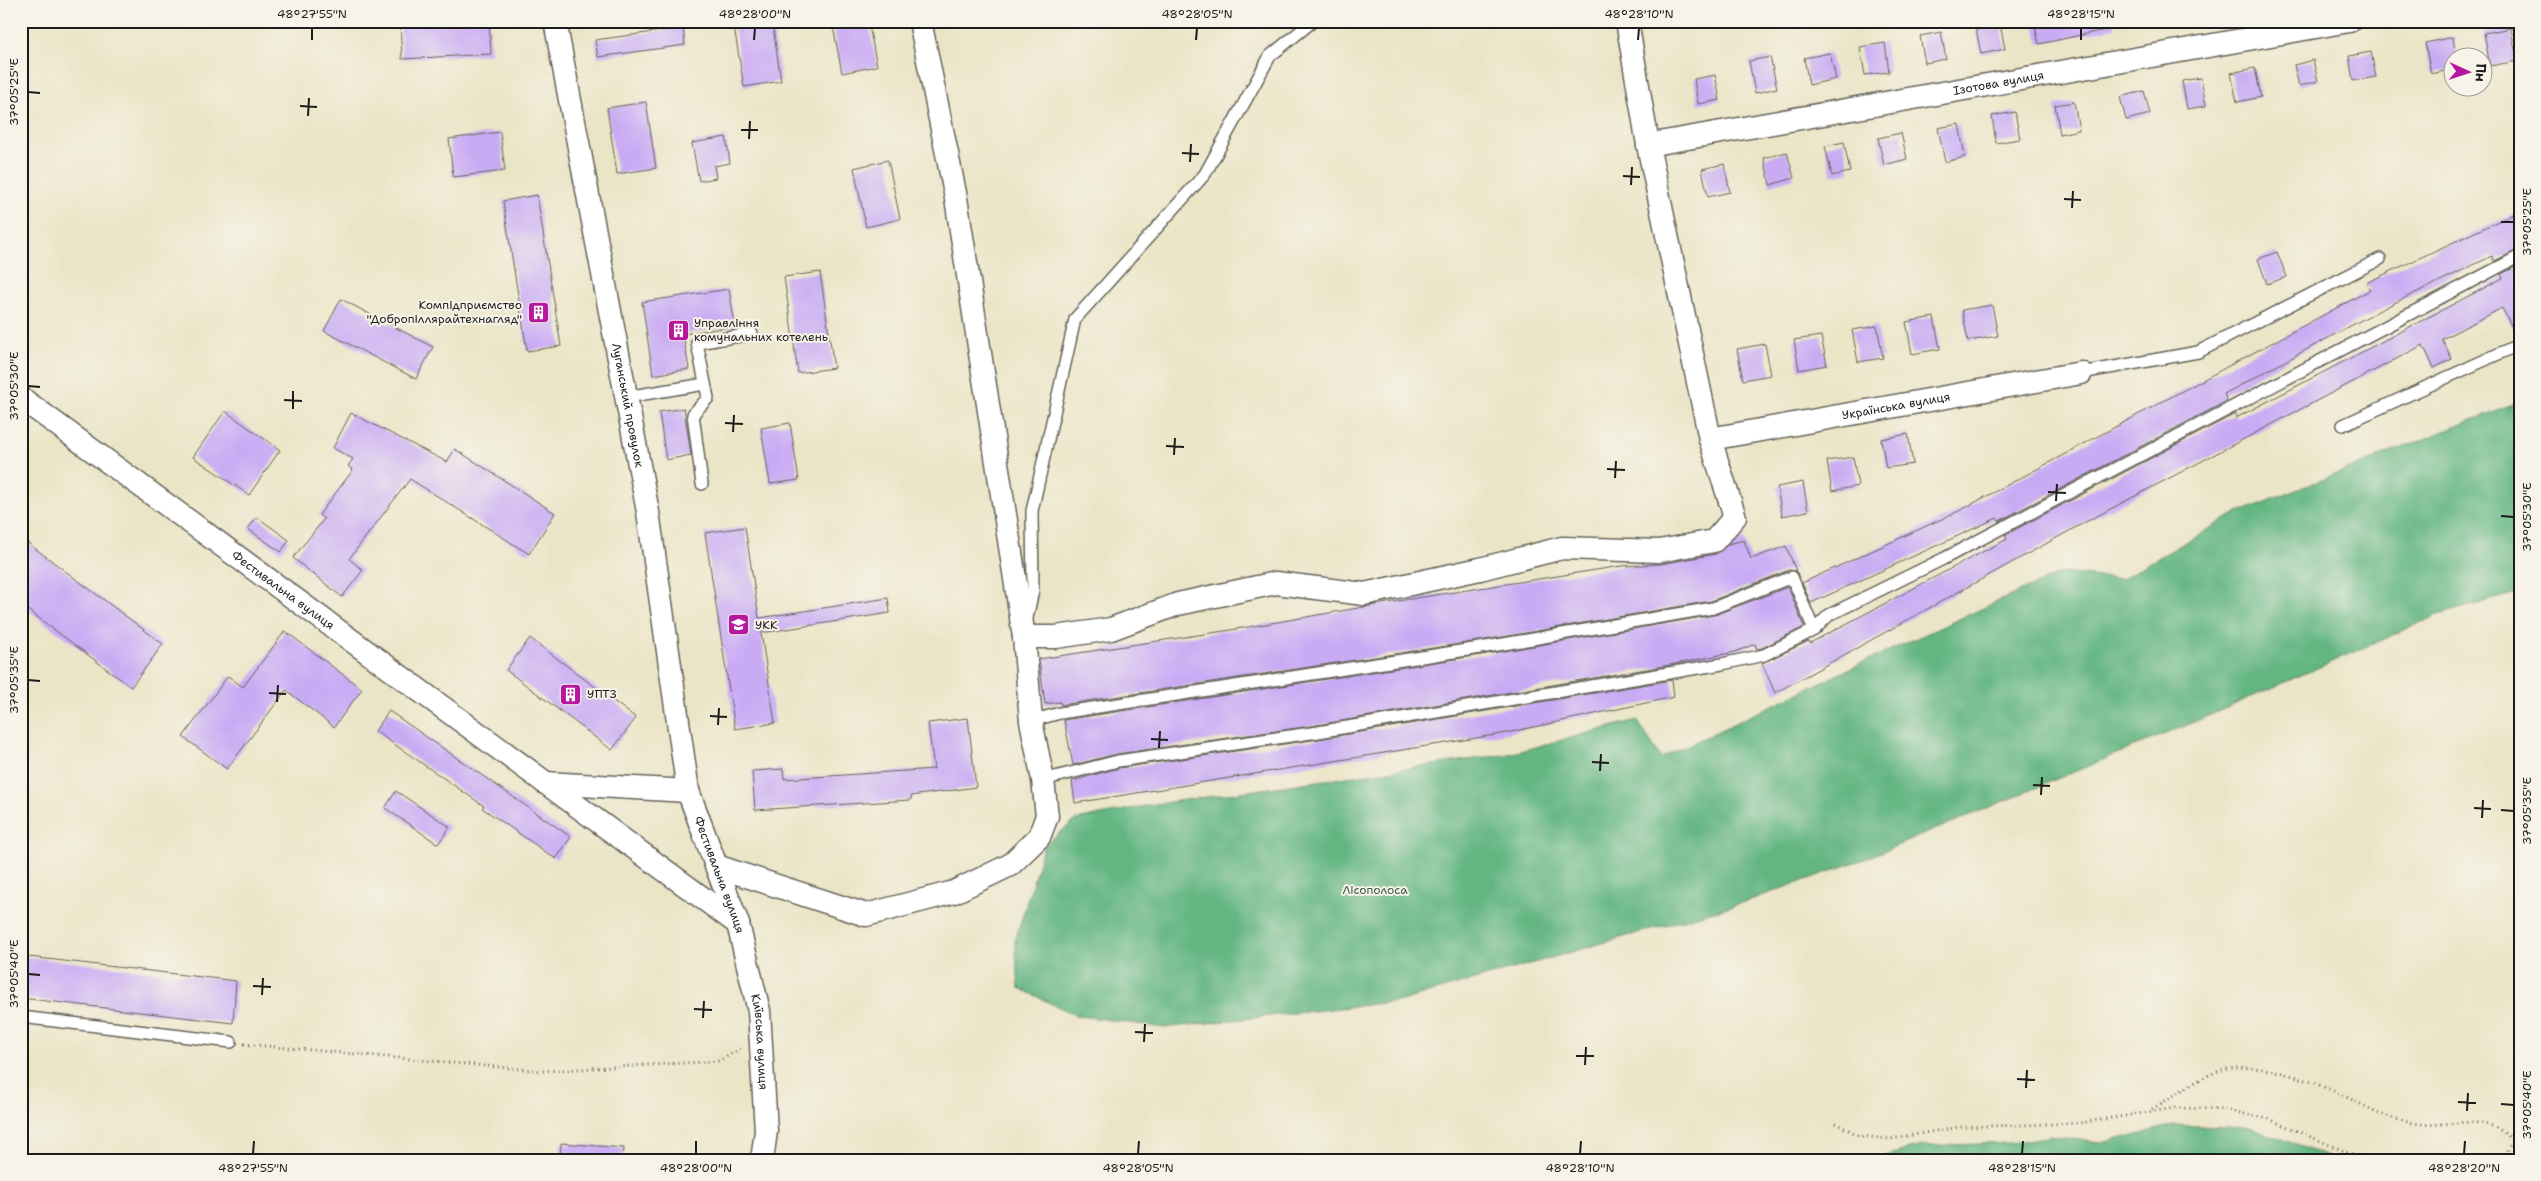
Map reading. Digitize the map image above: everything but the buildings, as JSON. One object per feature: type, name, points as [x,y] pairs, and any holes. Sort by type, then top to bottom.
[{"type":"street","name":"Луганський провулок","points":[[555,21],[648,512],[688,792]]},
{"type":"street","points":[[716,866],[866,915],[954,892],[1010,865],[1039,837],[1047,816],[1043,780],[1031,721],[1024,637],[956,198],[920,21]]},
{"type":"street","points":[[1024,637],[1056,637],[1111,629],[1178,604],[1276,583],[1364,594],[1480,569],[1562,548],[1659,551],[1714,541],[1735,517],[1710,439],[1648,145],[1627,21]]},
{"type":"street","name":"Ізотова вулиця","points":[[1648,145],[2349,21]]},
{"type":"street","name":"Українська вулиця","points":[[1710,439],[2081,373]]},
{"type":"street","name":"Фестивальна вулиця","points":[[21,398],[738,924]]},
{"type":"street","name":"Фестивальна вулиця","points":[[544,783],[688,792],[738,924]]},
{"type":"street","name":"Київська вулиця","points":[[738,924],[759,1011],[766,1131],[762,1160]]},
{"type":"lane","points":[[1024,637],[1033,590],[1032,510],[1075,319],[1205,174],[1270,56],[1313,21]]},
{"type":"lane","points":[[1043,780],[1118,761],[1318,732],[1722,664],[1764,654],[1814,630],[1829,615],[1943,559],[2520,256]]},
{"type":"lane","points":[[2081,373],[2198,352],[2380,259]]},
{"type":"lane","points":[[702,484],[693,414],[708,398],[697,343],[752,334]]},
{"type":"lane","points":[[2343,425],[2520,344]]},
{"type":"lane","points":[[626,397],[705,384]]},
{"type":"lane","points":[[1031,721],[1060,713],[1480,648],[1713,608],[1792,577],[1814,630]]},
{"type":"lane","points":[[21,1017],[231,1042]]},
{"type":"path","points":[[231,1042],[542,1071],[719,1061],[760,1037]]},
{"type":"path","points":[[2149,1110],[2204,1078],[2231,1068],[2259,1068],[2293,1076],[2339,1093],[2378,1114],[2415,1124],[2486,1123],[2503,1129],[2514,1142],[2520,1142]]},
{"type":"path","points":[[2502,1160],[2514,1142],[2520,1104]]},
{"type":"path","points":[[1835,1123],[1860,1136],[1890,1139],[1959,1127],[2080,1123],[2149,1110],[2174,1108],[2221,1109],[2269,1119],[2365,1160]]},
{"type":"green space","name":"Лісополоса","points":[[2520,401],[2520,592],[2438,615],[2199,720],[1867,858],[1742,903],[1401,1001],[1164,1028],[1075,1015],[1019,988],[1015,941],[1044,845],[1076,820],[1149,805],[1509,754],[1637,720],[1661,758],[1868,660],[2061,573],[2121,579],[2233,515]]},
{"type":"green space","points":[[2174,1125],[2253,1128],[2336,1160],[1870,1160],[1921,1146],[2010,1143],[2051,1136],[2101,1143]]},
{"type":"place","name":"Компідприємство \"Добропіллярайтехнагляд\"","points":[[538,312]]},
{"type":"place","name":"Управління комунальних котелень","points":[[678,330]]},
{"type":"place","name":"УКК","points":[[739,625]]},
{"type":"place","name":"УПТЗ","points":[[571,694]]}]
